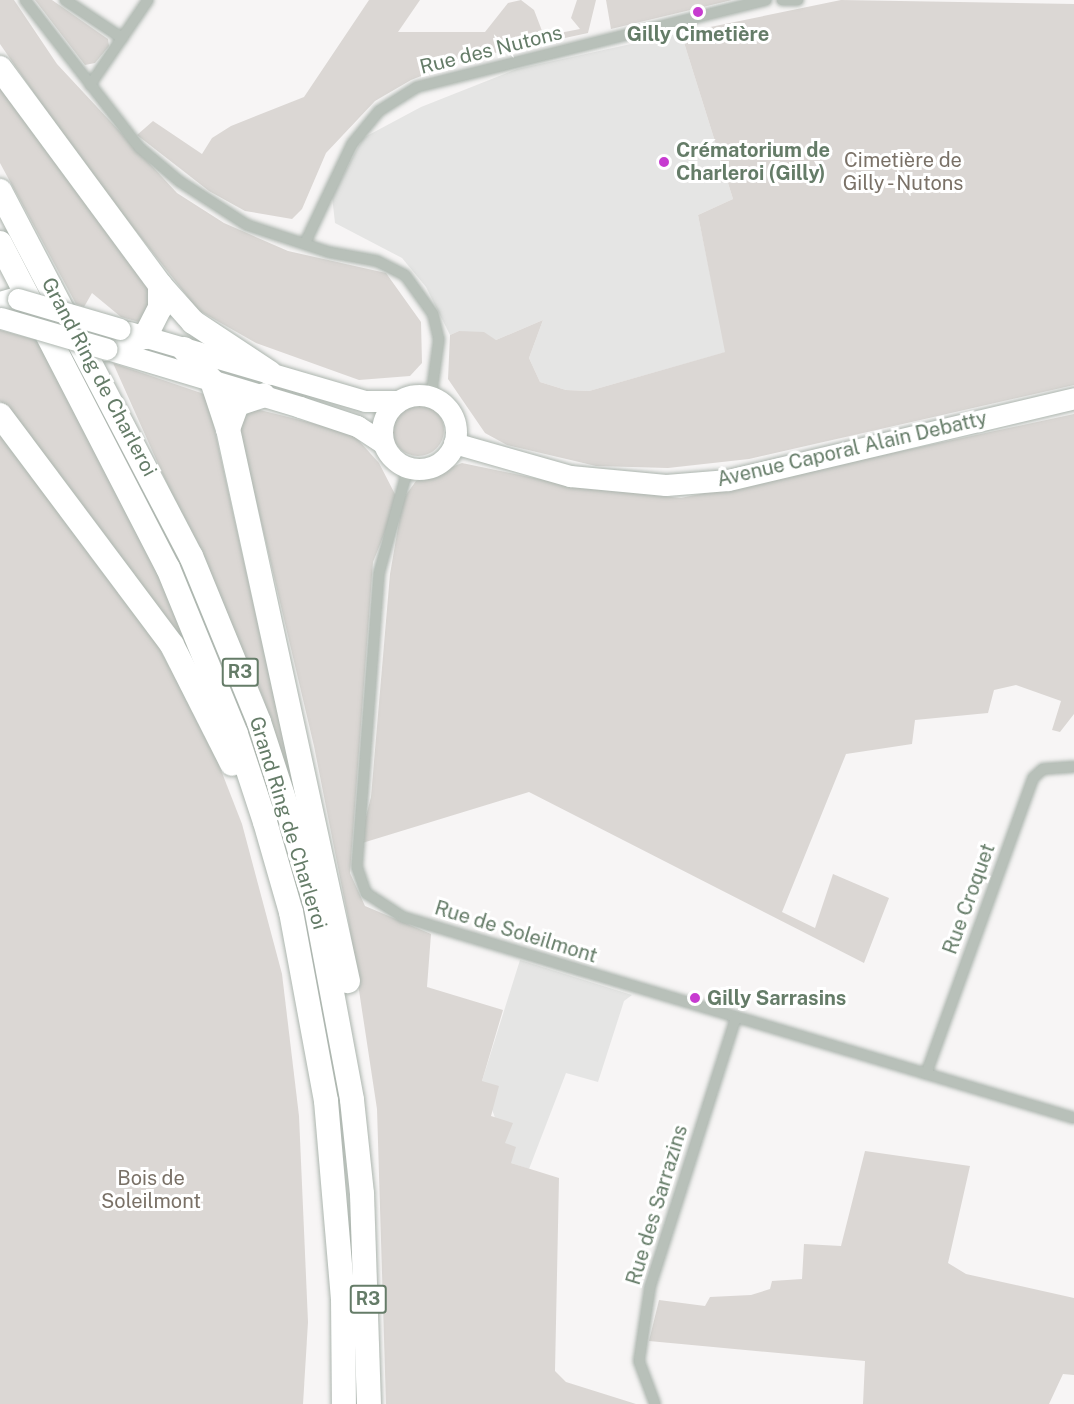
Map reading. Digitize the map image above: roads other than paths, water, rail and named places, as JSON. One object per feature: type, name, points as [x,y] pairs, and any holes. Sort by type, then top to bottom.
[{"type":"highway","points":[[0,68],[160,285],[193,322],[267,384],[237,404],[228,429]]},
{"type":"highway","name":"Grand Ring de Charleroi","points":[[0,191],[191,556],[259,722],[318,918],[352,1100],[362,1194],[369,1404]]},
{"type":"highway","name":"Grand Ring de Charleroi","points":[[0,243],[168,568],[236,734],[265,822],[291,912],[326,1101],[343,1298],[344,1404]]},
{"type":"highway","points":[[127,343],[160,308],[160,285]]},
{"type":"highway","points":[[184,349],[212,381],[228,429],[351,1000],[369,1146],[362,1194]]},
{"type":"highway","points":[[0,414],[172,645],[244,796],[265,822]]},
{"type":"main road","points":[[4,307],[127,343],[212,381],[267,384],[376,404],[431,397],[454,420],[454,443],[436,465],[408,468],[392,459],[382,443],[357,426],[267,384],[184,349],[127,343]]},
{"type":"main road","name":"Avenue Caporal Alain Debatty","points":[[454,443],[570,476],[666,485],[728,480],[1074,398]]},
{"type":"main road","points":[[382,443],[387,413],[397,402]]},
{"type":"street","points":[[25,0],[141,148],[179,181],[247,225],[305,243],[377,261],[405,275],[422,294],[439,339],[431,397]]},
{"type":"street","points":[[65,0],[122,38]]},
{"type":"street","points":[[90,85],[148,0]]},
{"type":"street","name":"Rue des Nutons","points":[[305,243],[352,144],[379,111],[417,87],[766,0]]},
{"type":"street","points":[[782,0],[798,0]]},
{"type":"street","name":"Rue de Soleilmont","points":[[408,468],[379,573],[357,867],[366,893],[403,917],[1074,1118]]},
{"type":"street","name":"Rue Croquet","points":[[926,1074],[1034,778],[1043,769],[1074,767]]},
{"type":"street","name":"Rue des Sarrazins","points":[[655,1404],[639,1361],[650,1287],[736,1018]]},
{"type":"place","name":"Gilly Cimetière","points":[[698,12]]},
{"type":"place","name":"Crématorium de Charleroi (Gilly)","points":[[664,162]]},
{"type":"place","name":"Gilly Sarrasins","points":[[695,998]]},
{"type":"park label","name":"Cimetière de Gilly - Nutons","points":[[903,172]]},
{"type":"park label","name":"Bois de Soleilmont","points":[[151,1190]]}]
